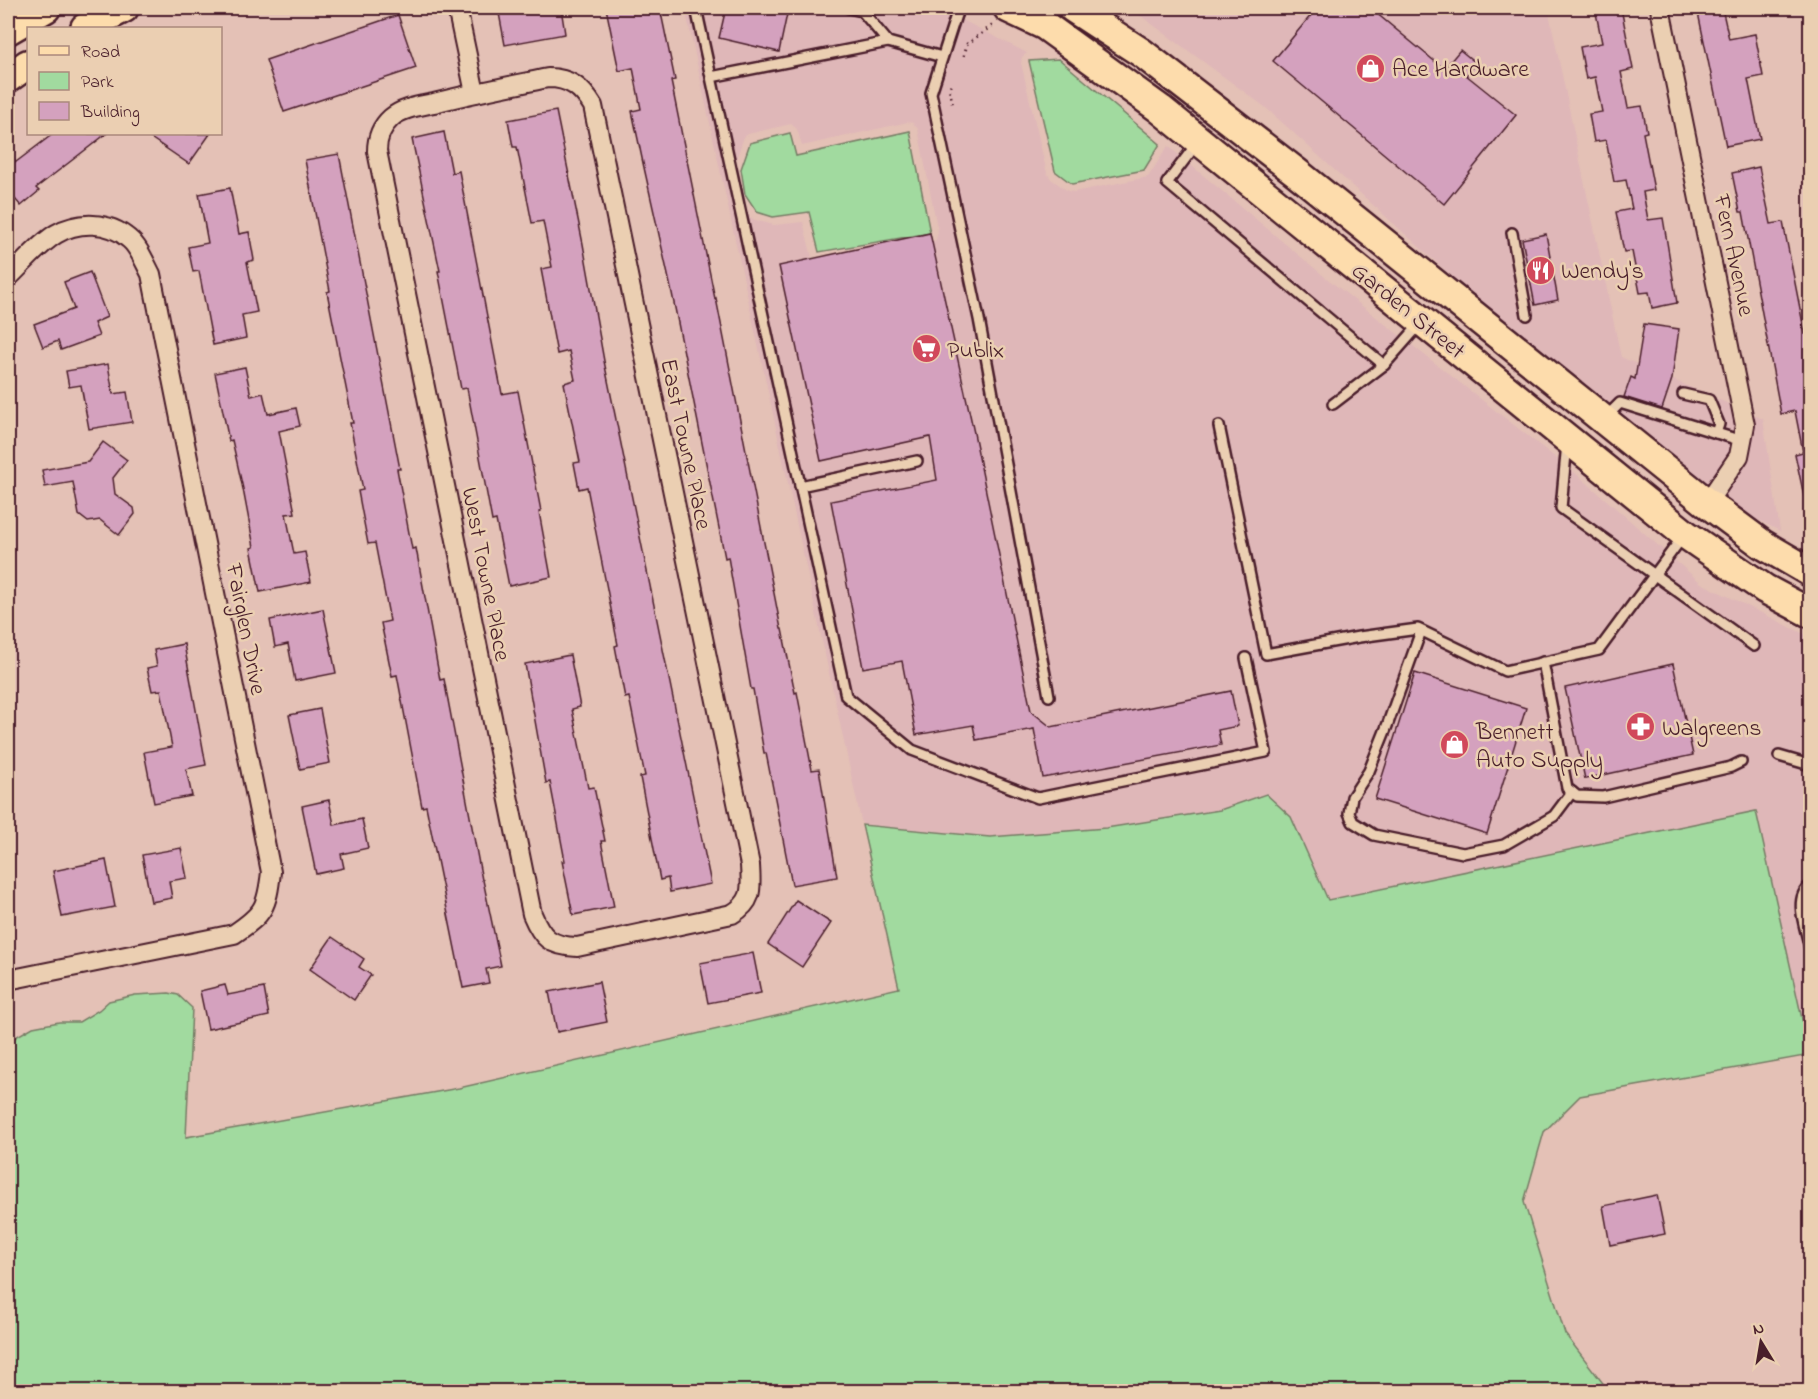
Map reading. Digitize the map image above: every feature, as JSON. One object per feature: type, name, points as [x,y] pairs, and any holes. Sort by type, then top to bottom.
[{"type":"main road","points":[[8,30],[46,8]]},
{"type":"main road","points":[[87,27],[124,8]]},
{"type":"main road","name":"Garden Street","points":[[1073,8],[1142,53],[1296,172],[1707,503],[1762,544],[1810,572]]},
{"type":"main road","name":"Garden Street","points":[[1000,16],[1044,25],[1199,140],[1685,534],[1765,589],[1810,613]]},
{"type":"main road","points":[[8,78],[27,65]]},
{"type":"main road","points":[[1354,266],[1410,297],[1429,300],[1448,294]]},
{"type":"main road","points":[[1422,321],[1438,319],[1465,325],[1518,351]]},
{"type":"street","points":[[457,8],[475,93]]},
{"type":"street","name":"Fern Avenue","points":[[1660,8],[1745,425],[1739,456],[1707,503]]},
{"type":"street","name":"East Towne Place","points":[[475,93],[548,78],[562,78],[574,83],[586,94],[593,106],[750,865],[751,890],[745,907],[732,914]]},
{"type":"street","name":"West Towne Place","points":[[475,93],[406,110],[392,116],[382,128],[377,139],[377,151],[532,914],[538,929],[547,939],[561,946],[577,947],[732,914]]},
{"type":"street","name":"Fairglen Drive","points":[[8,278],[54,235],[72,226],[95,224],[116,230],[131,240],[151,274],[271,872],[268,898],[257,919],[234,934],[8,980]]},
{"type":"lane","points":[[696,8],[846,696],[912,750],[1038,798],[1266,752],[1246,658]]},
{"type":"lane","points":[[849,8],[862,11],[888,42]]},
{"type":"lane","points":[[962,8],[956,15],[931,93],[979,319],[1050,696]]},
{"type":"lane","points":[[711,77],[888,42],[942,57]]},
{"type":"lane","points":[[1199,140],[1167,183],[1384,365]]},
{"type":"lane","points":[[1512,233],[1527,315]]},
{"type":"lane","points":[[1333,404],[1384,365],[1422,321]]},
{"type":"lane","points":[[1683,394],[1708,400],[1719,424],[1716,433]]},
{"type":"lane","points":[[1603,420],[1620,403],[1742,441]]},
{"type":"lane","points":[[1218,426],[1266,654],[1418,629],[1505,671],[1599,650],[1685,534]]},
{"type":"lane","points":[[1567,438],[1561,508],[1754,646]]},
{"type":"lane","points":[[800,486],[917,461]]},
{"type":"lane","points":[[1421,631],[1388,726],[1369,771],[1352,796],[1349,813],[1353,822],[1374,835],[1463,853],[1504,845],[1554,816],[1572,792]]},
{"type":"lane","points":[[1543,662],[1568,788],[1576,796],[1603,797],[1731,767],[1741,762]]},
{"type":"lane","points":[[1779,756],[1810,765]]},
{"type":"lane","points":[[1810,886],[1800,900],[1810,949]]},
{"type":"path","points":[[964,56],[967,44],[1000,16]]},
{"type":"path","points":[[951,85],[949,87],[953,106]]},
{"type":"shaded area","points":[[685,8],[939,8],[1027,53],[1022,57],[1021,63],[1047,173],[1051,179],[1068,191],[1074,192],[1148,177],[1168,146],[1325,277],[1579,476],[1701,583],[1810,637],[1810,1055],[1756,811],[1328,900],[1291,817],[1266,794],[1220,810],[1106,828],[990,837],[862,825]],"holes":[[[908,122],[913,123],[918,129],[938,232],[936,240],[932,242],[816,260],[812,257],[803,222],[774,225],[755,220],[750,217],[738,199],[733,168],[744,137],[748,134],[791,124],[797,129],[802,146]]]},
{"type":"shaded area","points":[[1130,8],[1548,8],[1621,357],[1763,419],[1780,531],[1724,503],[1642,438],[1447,272],[1265,107]]},
{"type":"green space","points":[[1059,59],[1160,144],[1144,170],[1072,184],[1055,171],[1029,61]]},
{"type":"green space","points":[[910,131],[930,233],[819,252],[809,212],[773,217],[757,212],[745,194],[741,169],[750,143],[790,133],[796,156]]},
{"type":"green space","points":[[1266,794],[1291,817],[1328,900],[1756,811],[1810,1055],[1580,1096],[1544,1132],[1524,1202],[1565,1334],[1609,1391],[8,1391],[8,1044],[12,1039],[33,1027],[59,1022],[79,1022],[109,1001],[135,995],[169,993],[178,995],[192,1008],[186,1137],[459,1088],[899,988],[862,825],[990,837],[1106,828],[1220,810]]},
{"type":"building","points":[[498,8],[561,8],[565,34],[505,45]]},
{"type":"building","points":[[606,8],[660,8],[675,80],[671,81],[781,629],[795,693],[797,692],[812,770],[819,769],[837,877],[792,885],[753,689],[751,689],[728,557],[725,558],[672,293],[632,111],[641,109],[633,68],[619,71]]},
{"type":"building","points":[[726,8],[767,8],[766,10],[787,14],[779,52],[719,38]]},
{"type":"building","points":[[1317,8],[1370,8],[1444,69],[1460,50],[1476,63],[1466,75],[1516,115],[1444,204],[1273,61]]},
{"type":"building","points":[[1595,8],[1621,8],[1633,69],[1621,72],[1628,108],[1642,106],[1647,132],[1643,133],[1654,190],[1643,192],[1648,220],[1663,218],[1677,303],[1652,308],[1649,292],[1640,293],[1632,251],[1624,252],[1616,212],[1632,209],[1626,180],[1614,182],[1606,140],[1594,142],[1589,114],[1602,112],[1595,77],[1586,79],[1580,47],[1602,43]]},
{"type":"building","points":[[1697,8],[1722,8],[1729,39],[1755,34],[1763,76],[1748,79],[1760,139],[1726,146]]},
{"type":"building","points":[[398,15],[416,68],[284,112],[266,60]]},
{"type":"building","points":[[556,111],[604,361],[711,884],[670,892],[668,878],[660,880],[640,777],[645,776],[629,697],[625,698],[615,646],[618,645],[587,487],[579,489],[574,463],[580,462],[564,383],[575,380],[569,351],[557,354],[541,269],[552,267],[543,221],[532,223],[517,147],[513,147],[508,120]]},
{"type":"building","points":[[444,132],[452,173],[459,171],[502,394],[518,391],[551,577],[509,586],[496,520],[492,521],[467,388],[461,389],[438,271],[440,271],[412,139]]},
{"type":"building","points":[[52,135],[105,135],[36,188],[39,191],[21,206],[15,199],[8,205],[8,151],[16,162]]},
{"type":"building","points":[[146,135],[209,135],[189,164]]},
{"type":"building","points":[[339,154],[400,469],[397,469],[412,549],[416,548],[440,680],[444,679],[482,880],[501,966],[486,969],[489,983],[463,988],[426,806],[422,807],[397,675],[392,676],[381,623],[390,621],[375,543],[368,544],[358,491],[363,490],[350,423],[353,423],[327,292],[330,291],[305,160]]},
{"type":"building","points":[[1759,167],[1771,224],[1783,222],[1805,334],[1810,333],[1810,496],[1804,496],[1795,454],[1803,452],[1795,411],[1781,414],[1743,212],[1740,212],[1732,173]]},
{"type":"building","points":[[230,188],[239,234],[249,232],[254,260],[247,262],[257,312],[242,315],[246,338],[213,345],[199,271],[193,272],[188,247],[208,243],[199,194]]},
{"type":"building","points":[[930,233],[1031,711],[1051,727],[1231,691],[1238,726],[1218,730],[1221,745],[1043,778],[1034,729],[976,740],[973,725],[916,735],[902,661],[863,668],[831,501],[937,480],[930,437],[821,461],[779,266]]},
{"type":"building","name":"Wendy's","points":[[1546,234],[1558,300],[1535,305],[1522,239]]},
{"type":"building","points":[[90,272],[107,317],[94,323],[99,336],[61,350],[58,341],[43,347],[34,324],[74,309],[64,282]]},
{"type":"building","points":[[1644,324],[1679,329],[1672,379],[1662,409],[1624,397],[1631,377],[1635,379]]},
{"type":"building","points":[[108,364],[113,394],[127,392],[132,422],[89,429],[81,385],[69,387],[66,371]]},
{"type":"building","points":[[245,367],[251,396],[263,393],[268,414],[296,408],[300,426],[279,431],[295,513],[286,514],[294,554],[305,552],[311,582],[260,592],[243,489],[232,440],[229,441],[215,373]]},
{"type":"building","points":[[103,442],[127,460],[113,478],[115,494],[134,508],[135,514],[119,535],[100,520],[88,522],[79,515],[73,482],[45,487],[42,470],[88,462]]},
{"type":"building","points":[[323,609],[336,673],[295,681],[288,644],[275,647],[270,620]]},
{"type":"building","points":[[184,644],[206,765],[186,769],[192,796],[154,803],[144,752],[172,747],[161,690],[152,691],[147,668],[157,666],[154,650]]},
{"type":"building","points":[[570,655],[580,707],[572,709],[588,788],[594,787],[605,841],[601,841],[614,907],[573,915],[550,782],[546,783],[525,664]]},
{"type":"building","points":[[1673,664],[1693,755],[1585,779],[1565,688]]},
{"type":"building","points":[[1415,673],[1526,708],[1487,834],[1375,799]]},
{"type":"building","points":[[320,709],[330,763],[300,769],[289,715]]},
{"type":"building","points":[[329,800],[334,825],[362,819],[368,848],[341,854],[344,868],[316,874],[302,806]]},
{"type":"building","points":[[181,848],[187,878],[169,881],[172,898],[151,902],[142,855]]},
{"type":"building","points":[[106,860],[115,907],[62,917],[53,871]]},
{"type":"building","points":[[796,900],[831,923],[802,967],[768,944]]},
{"type":"building","points":[[332,937],[364,959],[359,967],[371,975],[354,1000],[310,969]]},
{"type":"building","points":[[753,953],[761,993],[708,1003],[700,963]]},
{"type":"building","points":[[599,982],[607,1022],[557,1032],[549,992]]},
{"type":"building","points":[[225,985],[228,995],[264,988],[269,1016],[208,1029],[200,991]]},
{"type":"building","points":[[1657,1195],[1665,1234],[1610,1245],[1603,1206]]},
{"type":"place","name":"Ace Hardware","points":[[1371,68]]},
{"type":"place","name":"Wendy's","points":[[1540,270]]},
{"type":"place","name":"Publix","points":[[926,349]]},
{"type":"place","name":"Walgreens","points":[[1641,727]]},
{"type":"place","name":"Bennett Auto Supply","points":[[1455,745]]}]
